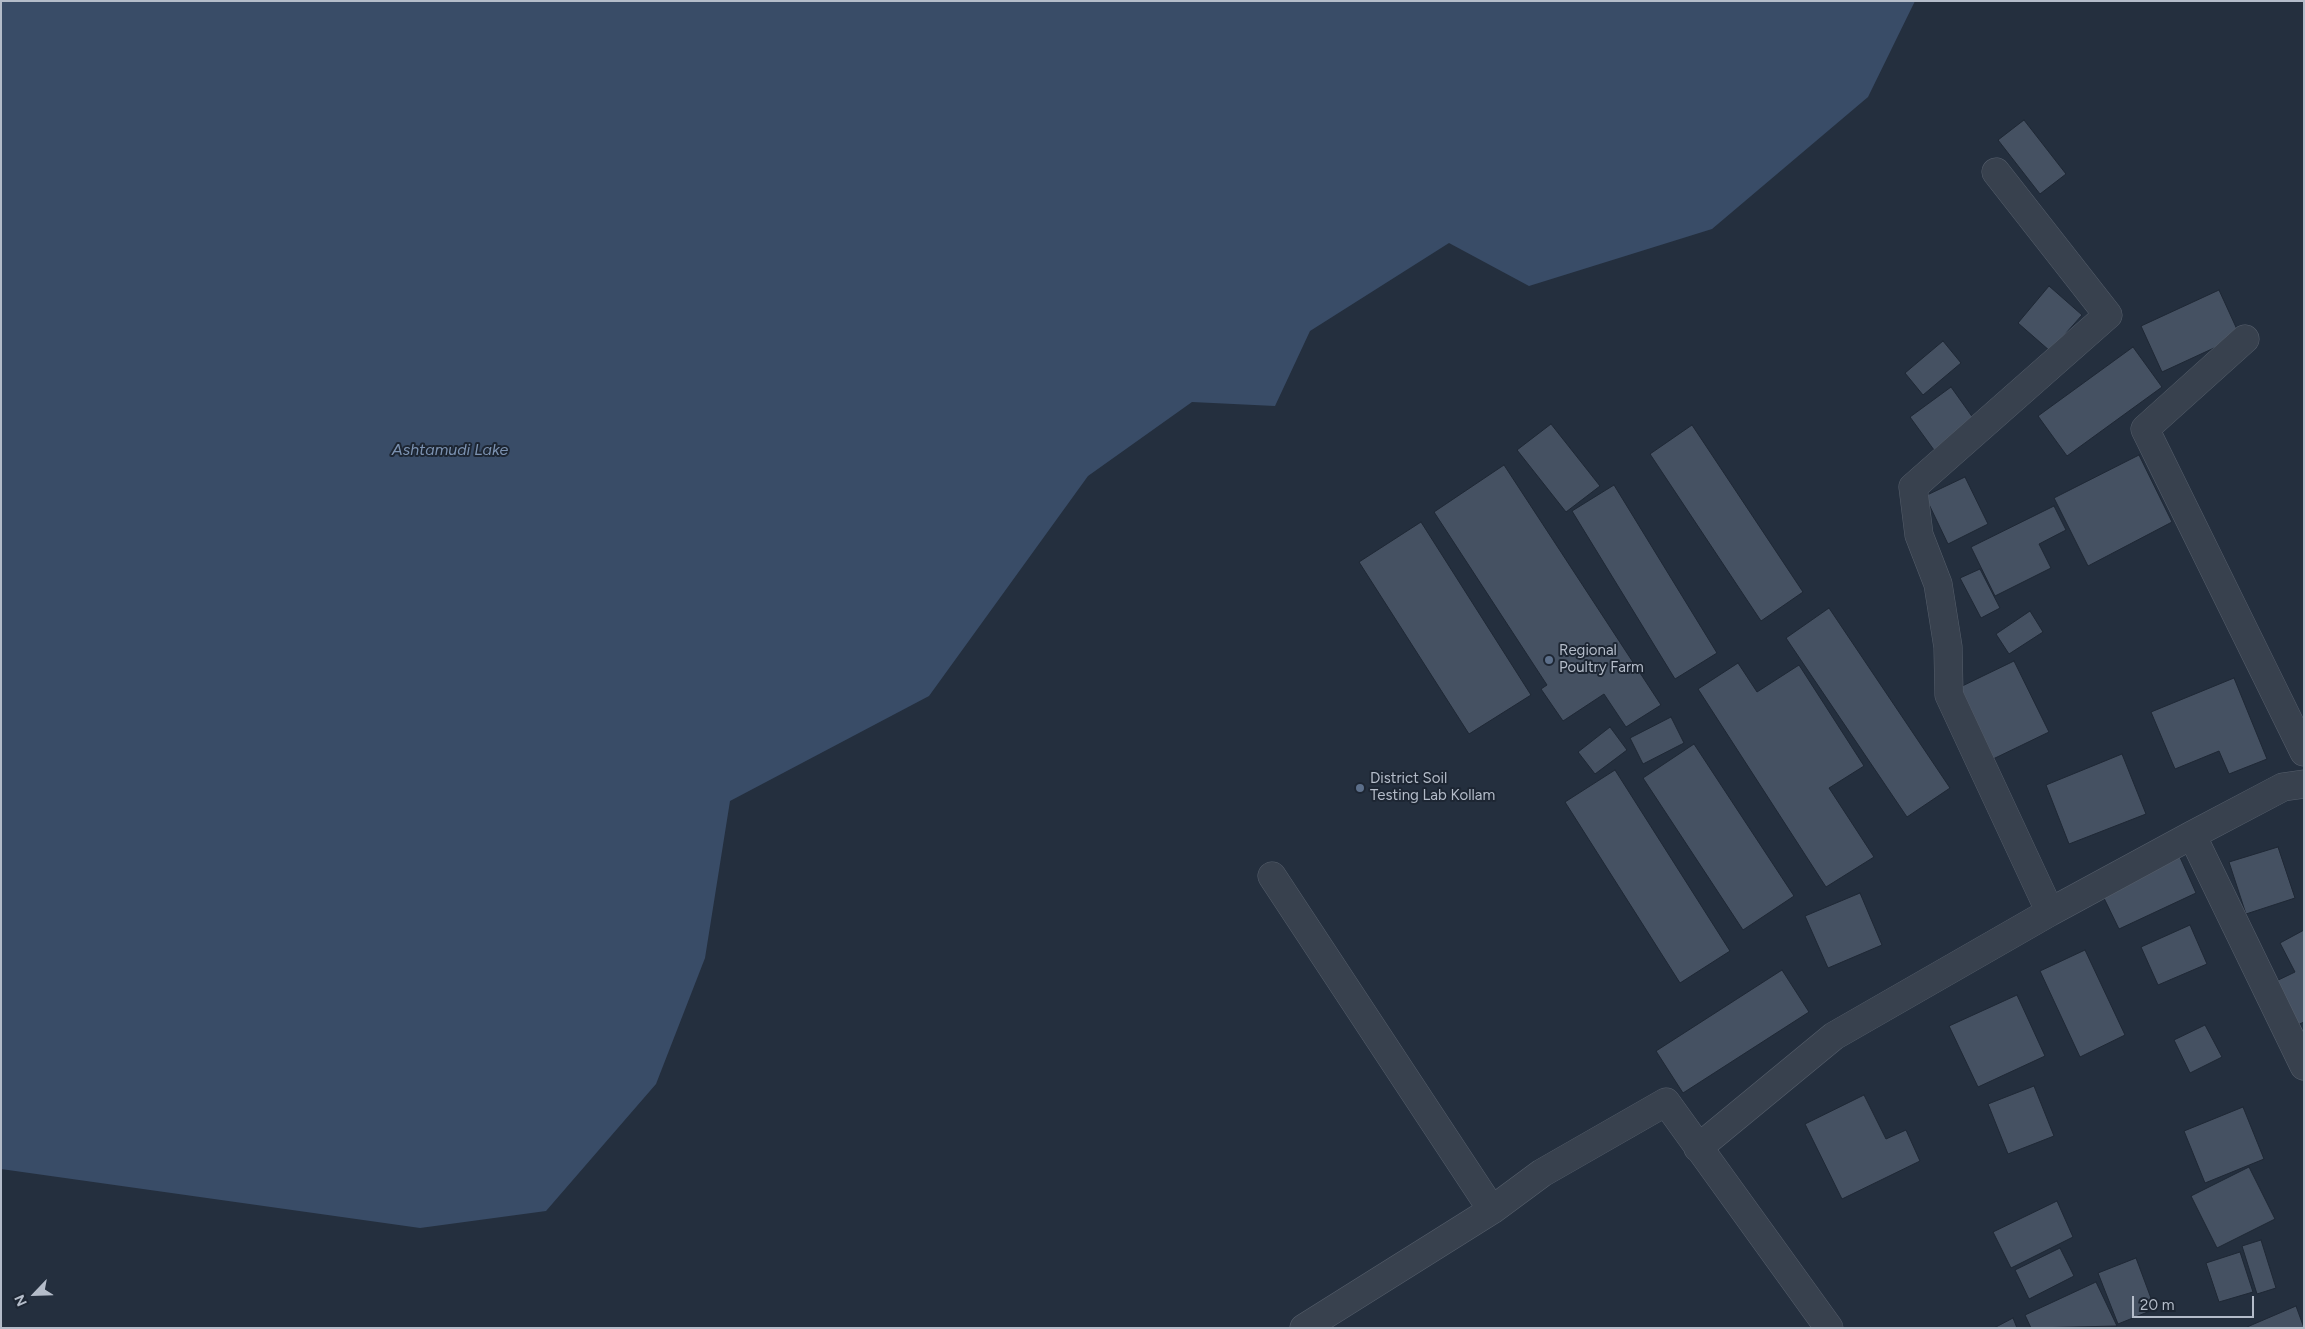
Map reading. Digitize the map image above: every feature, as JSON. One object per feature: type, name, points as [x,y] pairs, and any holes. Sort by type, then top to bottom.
[{"type":"street","points":[[1996,172],[2108,315],[1913,487],[1919,535],[1938,584],[1948,647],[1949,695],[2050,912]]},
{"type":"street","points":[[2245,339],[2145,429],[2304,752]]},
{"type":"street","points":[[1698,1148],[1834,1036],[2050,912],[2192,835],[2283,787],[2304,784]]},
{"type":"street","points":[[2192,835],[2304,1066]]},
{"type":"street","points":[[1272,876],[1492,1210]]},
{"type":"street","points":[[1304,1328],[1492,1210],[1542,1173],[1666,1102],[1829,1328]]},
{"type":"water","name":"Ashtamudi Lake","points":[[1,1],[1915,1],[1868,97],[1712,229],[1529,286],[1449,243],[1310,331],[1275,406],[1192,402],[1088,476],[929,696],[730,801],[705,958],[656,1084],[546,1211],[420,1228],[1,1169]]},
{"type":"building","points":[[2024,120],[2066,174],[2040,194],[1998,140]]},
{"type":"building","points":[[2049,286],[2082,315],[2050,351],[2018,323]]},
{"type":"building","points":[[2219,290],[2240,336],[2162,372],[2141,326]]},
{"type":"building","points":[[1943,341],[1961,363],[1923,395],[1905,373]]},
{"type":"building","points":[[2133,347],[2162,387],[2067,456],[2038,416]]},
{"type":"building","points":[[1951,387],[1976,422],[1934,450],[1910,417]]},
{"type":"building","points":[[1551,424],[1600,486],[1566,512],[1517,450]]},
{"type":"building","points":[[1692,425],[1803,592],[1761,621],[1650,454]]},
{"type":"building","points":[[2139,455],[2172,522],[2088,566],[2054,498]]},
{"type":"building","points":[[1504,465],[1661,705],[1626,727],[1604,694],[1563,721],[1541,689],[1547,685],[1434,512]]},
{"type":"building","points":[[1965,477],[1988,524],[1948,544],[1925,496]]},
{"type":"building","points":[[1614,485],[1717,653],[1675,679],[1572,511]]},
{"type":"building","points":[[2054,506],[2066,530],[2039,544],[2051,568],[1995,596],[1971,547]]},
{"type":"building","points":[[1421,522],[1531,695],[1469,734],[1359,562]]},
{"type":"building","points":[[1980,569],[2000,608],[1981,618],[1960,578]]},
{"type":"building","points":[[1829,608],[1950,788],[1907,817],[1786,638]]},
{"type":"building","points":[[2030,611],[2043,632],[2009,654],[1996,634]]},
{"type":"building","points":[[2014,661],[2049,732],[1991,760],[1956,689]]},
{"type":"building","points":[[1738,663],[1757,692],[1799,665],[1864,766],[1829,788],[1874,857],[1826,887],[1698,689]]},
{"type":"building","points":[[2234,678],[2267,759],[2229,774],[2219,751],[2175,769],[2151,712]]},
{"type":"building","points":[[1671,717],[1684,743],[1643,764],[1630,738]]},
{"type":"building","points":[[1610,727],[1627,750],[1595,774],[1578,752]]},
{"type":"building","points":[[1694,744],[1794,896],[1743,930],[1643,778]]},
{"type":"building","points":[[2122,754],[2146,814],[2069,844],[2046,785]]},
{"type":"building","points":[[1615,770],[1730,951],[1680,983],[1565,802]]},
{"type":"building","points":[[2278,847],[2295,898],[2246,914],[2229,862]]},
{"type":"building","points":[[2179,855],[2196,893],[2119,929],[2101,892]]},
{"type":"building","points":[[1860,893],[1882,945],[1828,968],[1805,916]]},
{"type":"building","points":[[2190,925],[2207,964],[2158,985],[2141,947]]},
{"type":"building","points":[[2304,930],[2304,1022],[2293,1027],[2270,984],[2295,972],[2280,943]]},
{"type":"building","points":[[2085,950],[2125,1035],[2080,1057],[2040,971]]},
{"type":"building","points":[[1782,970],[1809,1012],[1683,1093],[1656,1051]]},
{"type":"building","points":[[2017,995],[2045,1056],[1978,1087],[1949,1026]]},
{"type":"building","points":[[2205,1025],[2222,1057],[2190,1073],[2174,1040]]},
{"type":"building","points":[[2034,1086],[2054,1136],[2008,1154],[1988,1104]]},
{"type":"building","points":[[1864,1095],[1886,1139],[1906,1130],[1920,1161],[1842,1199],[1805,1124]]},
{"type":"building","points":[[2243,1107],[2264,1159],[2205,1183],[2184,1131]]},
{"type":"building","points":[[2249,1167],[2275,1219],[2217,1248],[2191,1196]]},
{"type":"building","points":[[2057,1201],[2073,1237],[2011,1268],[1993,1232]]},
{"type":"building","points":[[2261,1240],[2276,1288],[2257,1294],[2242,1246]]},
{"type":"building","points":[[2060,1248],[2074,1276],[2029,1299],[2015,1270]]},
{"type":"building","points":[[2240,1252],[2253,1292],[2219,1302],[2206,1263]]},
{"type":"building","points":[[2136,1258],[2155,1309],[2118,1324],[2098,1273]]},
{"type":"building","points":[[2096,1282],[2117,1326],[2031,1328],[2025,1315]]},
{"type":"building","points":[[2296,1306],[2304,1328],[2247,1327]]},
{"type":"building","points":[[2013,1318],[2017,1328],[1994,1328]]},
{"type":"place","name":"Regional Poultry Farm","points":[[1549,660]]},
{"type":"place","name":"District Soil Testing Lab Kollam","points":[[1360,788]]}]
